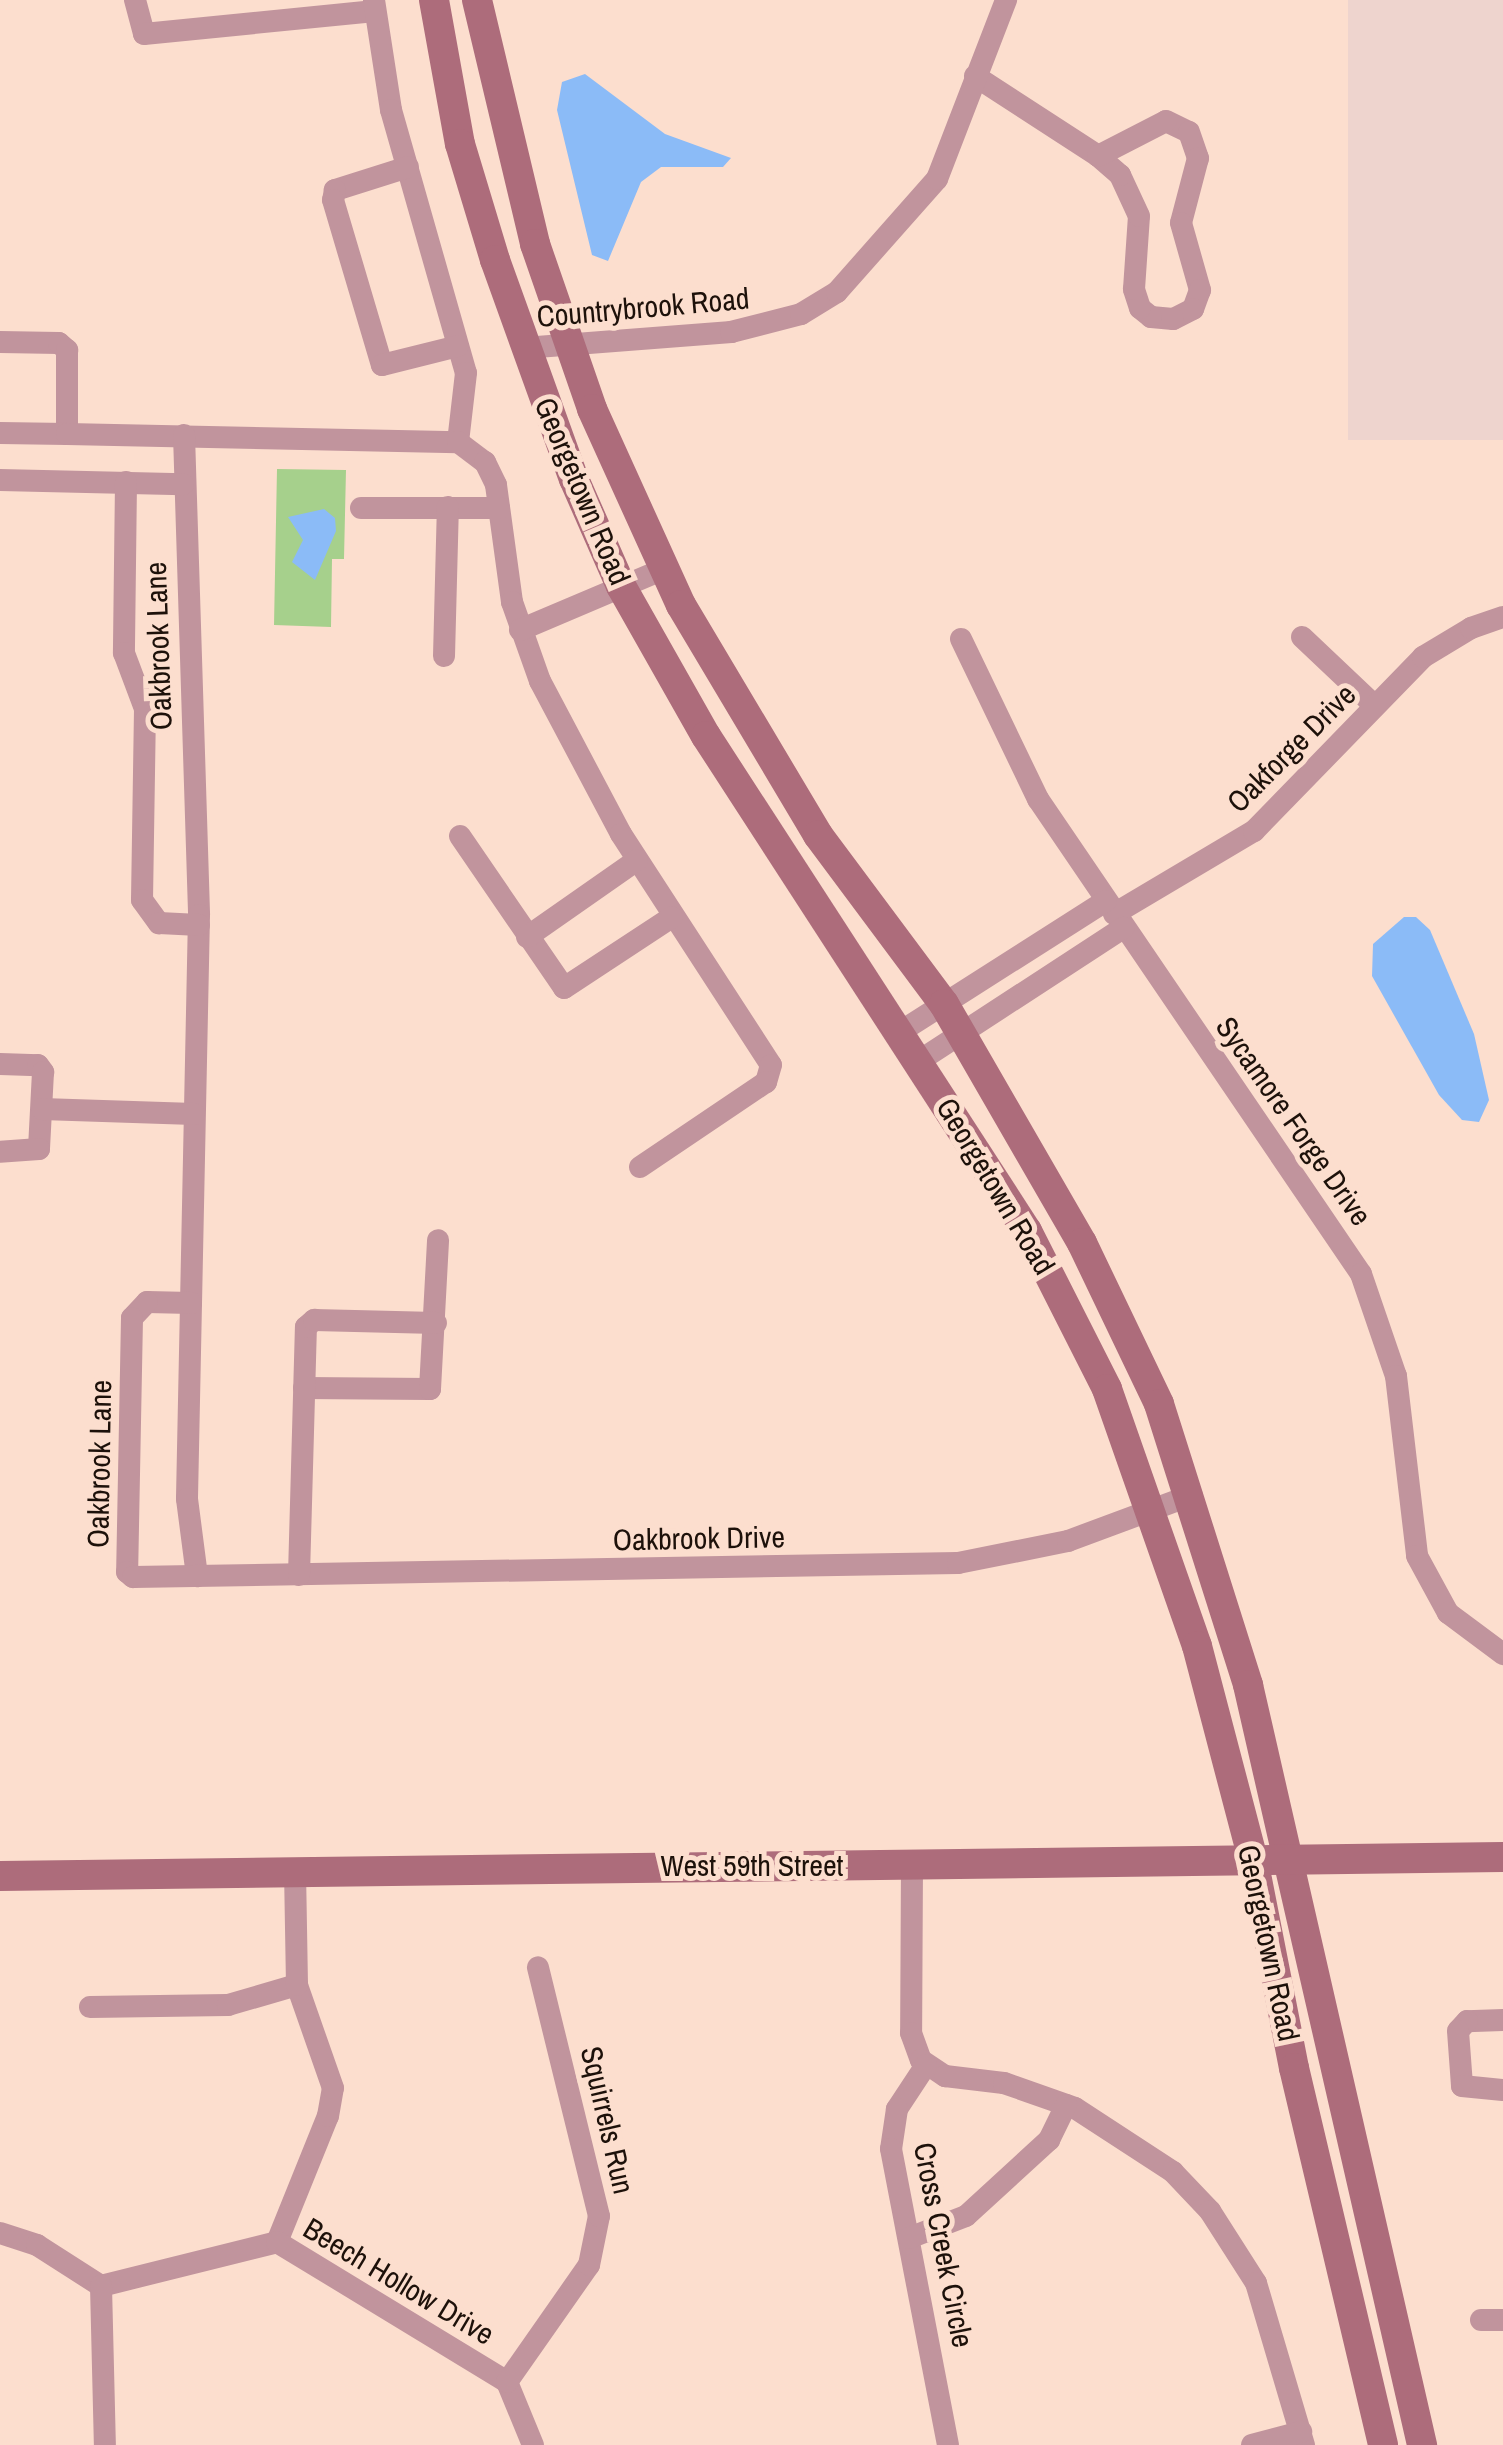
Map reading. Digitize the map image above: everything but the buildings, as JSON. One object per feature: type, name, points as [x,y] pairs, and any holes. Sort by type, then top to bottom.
[{"type":"main road","name":"Georgetown Road","points":[[434,0],[460,144],[524,348],[621,586],[706,736],[1027,1231],[1076,1322],[1151,1511],[1197,1646],[1253,1859],[1294,2068],[1383,2445]]},
{"type":"main road","name":"Georgetown Road","points":[[477,0],[523,206],[592,409],[664,569],[818,835],[944,1004],[1114,1304],[1192,1496],[1232,1624],[1290,1858],[1422,2445]]},
{"type":"main road","name":"West 59th Street","points":[[0,1876],[1503,1857]]},
{"type":"street","points":[[135,0],[144,34],[374,6],[408,168],[468,388],[458,442]]},
{"type":"street","name":"Countrybrook Road","points":[[524,348],[732,332],[820,304],[846,285],[937,179],[1006,0]]},
{"type":"street","points":[[975,76],[1098,156],[1125,182],[1139,216],[1134,289],[1140,308],[1159,319],[1182,317],[1200,290],[1181,223],[1198,158],[1193,137],[1166,121],[1098,156]]},
{"type":"street","points":[[408,168],[335,190],[333,200],[382,365],[458,346]]},
{"type":"street","points":[[0,342],[66,346],[67,434]]},
{"type":"street","points":[[0,433],[458,442],[484,462],[499,508],[520,630],[550,702],[637,860],[771,1073],[640,1167]]},
{"type":"street","name":"Oakbrook Lane","points":[[184,435],[199,925],[187,1499],[197,1576],[127,1572],[133,1315],[147,1302],[190,1303]]},
{"type":"street","points":[[0,480],[184,484]]},
{"type":"street","name":"Oakbrook Lane","points":[[126,482],[125,660],[146,709],[142,900],[159,923],[199,925]]},
{"type":"street","points":[[444,656],[448,507]]},
{"type":"street","points":[[361,508],[499,508]]},
{"type":"street","points":[[520,630],[664,569]]},
{"type":"street","name":"Oakforge Drive","points":[[900,1032],[944,1004],[1114,914],[1254,831],[1432,650],[1503,618]]},
{"type":"street","points":[[1302,637],[1375,706]]},
{"type":"street","name":"Sycamore Forge Drive","points":[[961,639],[1030,787],[1361,1274],[1396,1376],[1417,1556],[1448,1613],[1503,1654]]},
{"type":"street","points":[[460,836],[527,936],[569,988],[672,917]]},
{"type":"street","points":[[527,936],[637,860]]},
{"type":"street","points":[[919,1061],[960,1034],[1114,914]]},
{"type":"street","points":[[0,1064],[38,1066],[42,1109],[40,1150],[0,1152]]},
{"type":"street","points":[[42,1109],[194,1114]]},
{"type":"street","points":[[304,1388],[423,1392],[434,1382],[438,1240]]},
{"type":"street","points":[[299,1575],[306,1330],[314,1320],[436,1323]]},
{"type":"street","name":"Oakbrook Drive","points":[[197,1576],[958,1563],[1037,1550],[1192,1496]]},
{"type":"street","points":[[912,1864],[912,2034],[926,2065],[1066,2105],[1114,2128],[1165,2165],[1220,2224],[1264,2303],[1303,2439],[1252,2445]]},
{"type":"street","name":"Beech Hollow Drive","points":[[295,1871],[298,1984],[330,2065],[332,2093],[277,2242],[507,2382],[533,2445]]},
{"type":"street","name":"Squirrels Run","points":[[507,2382],[589,2265],[598,2220],[538,1968]]},
{"type":"street","points":[[90,2008],[212,2007],[298,1984]]},
{"type":"street","points":[[1503,2020],[1467,2021],[1458,2031],[1462,2086],[1503,2090]]},
{"type":"street","name":"Cross Creek Circle","points":[[926,2065],[901,2100],[892,2128],[948,2445]]},
{"type":"street","points":[[909,2238],[966,2216],[1049,2140],[1066,2105]]},
{"type":"street","points":[[0,2233],[37,2245],[102,2286],[277,2242]]},
{"type":"street","points":[[102,2286],[105,2445]]},
{"type":"shaded area","points":[[1348,0],[1503,0],[1503,440],[1348,440]]},
{"type":"green space","points":[[277,469],[346,470],[344,559],[332,559],[331,627],[274,625]]},
{"type":"water","points":[[585,74],[665,134],[731,158],[723,167],[661,167],[641,182],[608,261],[592,255],[557,110],[562,82]]},
{"type":"water","points":[[324,509],[335,518],[336,531],[315,580],[292,562],[303,540],[288,517]]},
{"type":"water","points":[[1404,917],[1416,917],[1430,930],[1474,1034],[1489,1100],[1479,1122],[1462,1120],[1439,1095],[1372,976],[1373,944]]}]
